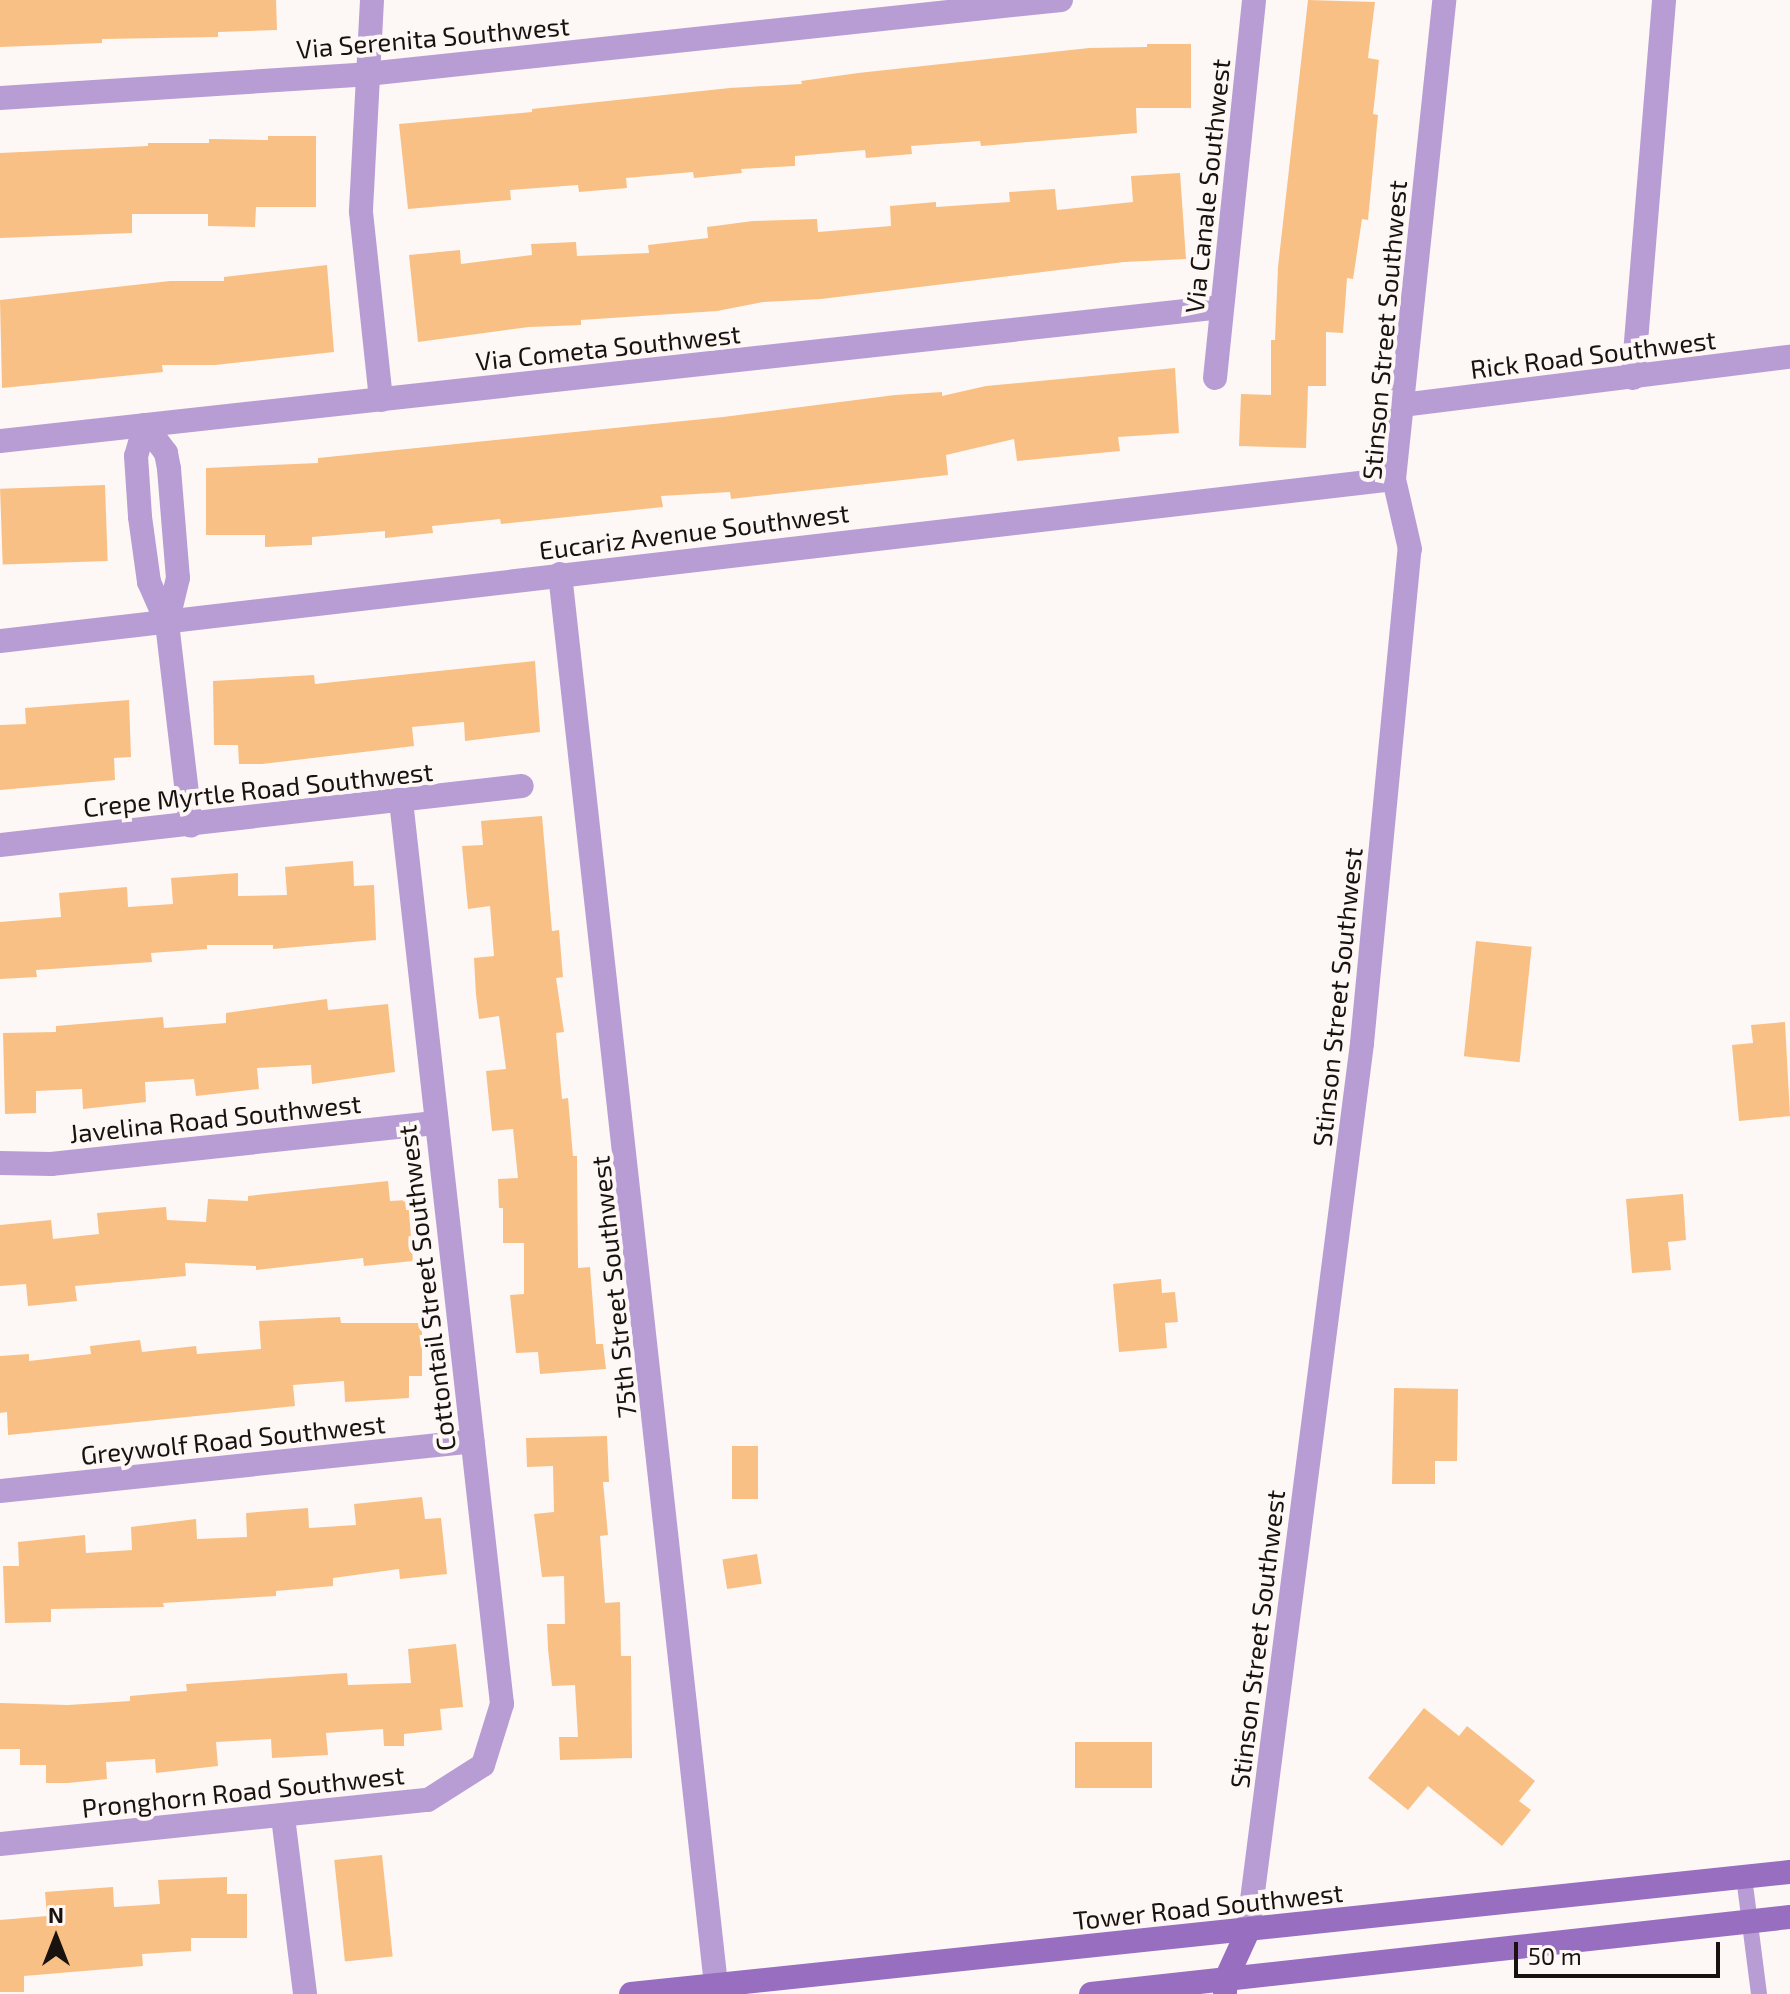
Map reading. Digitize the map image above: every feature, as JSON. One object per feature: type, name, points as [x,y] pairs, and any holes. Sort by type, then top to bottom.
[{"type":"street","points":[[372,0],[361,212],[381,400]]},
{"type":"street","name":"Via Serenita Southwest","points":[[0,98],[367,74],[1061,0]]},
{"type":"street","name":"Via Canale Southwest","points":[[1215,378],[1254,0]]},
{"type":"street","name":"Stinson Street Southwest","points":[[1226,1987],[1248,1931],[1362,1043],[1410,549],[1394,479],[1444,0]]},
{"type":"street","points":[[1633,378],[1664,0]]},
{"type":"street","name":"Via Cometa Southwest","points":[[0,441],[1222,307]]},
{"type":"street","name":"Rick Road Southwest","points":[[1402,405],[1790,357]]},
{"type":"street","points":[[145,425],[166,453],[169,469],[178,578],[167,623]]},
{"type":"street","points":[[145,425],[136,456],[140,517],[149,582],[167,623],[191,826]]},
{"type":"street","name":"Eucariz Avenue Southwest","points":[[0,641],[1394,479]]},
{"type":"street","name":"75th Street Southwest","points":[[560,574],[716,1989]]},
{"type":"street","name":"Crepe Myrtle Road Southwest","points":[[0,845],[191,826],[522,786]]},
{"type":"street","name":"Cottontail Street Southwest","points":[[401,801],[502,1704],[483,1765]]},
{"type":"street","name":"Javelina Road Southwest","points":[[0,1163],[51,1164],[435,1123]]},
{"type":"street","name":"Greywolf Road Southwest","points":[[0,1491],[472,1441]]},
{"type":"street","name":"Pronghorn Road Southwest","points":[[0,1844],[428,1800],[483,1765]]},
{"type":"street","points":[[283,1817],[305,1994]]},
{"type":"street","name":"Tower Road Southwest","points":[[631,1994],[716,1989],[1790,1872]]},
{"type":"street","points":[[1091,1994],[1226,1987],[1790,1917]]},
{"type":"lane","points":[[1744,1877],[1759,1994]]},
{"type":"building","points":[[0,0],[276,0],[277,30],[218,32],[218,37],[102,39],[102,43],[0,47]]},
{"type":"building","points":[[1308,0],[1375,2],[1368,58],[1379,60],[1373,114],[1378,115],[1368,220],[1362,219],[1353,279],[1347,278],[1343,333],[1326,332],[1326,386],[1308,386],[1306,448],[1239,446],[1241,394],[1271,395],[1271,340],[1275,340],[1278,267]]},
{"type":"building","points":[[1147,44],[1191,44],[1191,108],[1136,108],[1137,133],[981,146],[980,141],[911,146],[912,154],[866,158],[865,150],[795,156],[795,166],[741,169],[742,173],[694,178],[693,172],[626,178],[627,188],[579,192],[578,185],[510,190],[511,200],[408,209],[399,124],[532,112],[532,109],[730,88],[802,84],[801,81],[858,73],[1089,48],[1147,47]]},
{"type":"building","points":[[268,136],[316,136],[316,207],[256,207],[255,227],[208,226],[208,214],[132,214],[132,233],[0,238],[0,153],[148,146],[148,143],[209,143],[209,139],[268,140]]},
{"type":"building","points":[[1180,173],[1186,259],[1124,262],[821,299],[763,302],[717,311],[581,320],[581,325],[529,327],[418,342],[409,255],[460,250],[461,264],[532,255],[531,244],[576,242],[577,256],[649,253],[648,245],[708,238],[707,227],[753,221],[817,219],[818,232],[891,226],[890,206],[936,202],[936,207],[1010,202],[1009,192],[1055,189],[1057,210],[1133,202],[1131,176]]},
{"type":"building","points":[[327,265],[334,352],[215,365],[162,365],[163,372],[2,388],[0,300],[170,281],[224,281],[224,277]]},
{"type":"building","points":[[1175,368],[1179,433],[1118,437],[1120,451],[1017,461],[1014,439],[946,455],[948,475],[731,499],[730,492],[661,496],[663,507],[501,524],[500,519],[432,526],[433,533],[385,538],[385,531],[312,537],[312,545],[265,547],[265,535],[206,535],[206,468],[318,463],[318,458],[723,417],[895,395],[942,392],[942,396],[986,386]]},
{"type":"building","points":[[105,485],[108,561],[3,565],[0,489]]},
{"type":"building","points":[[535,661],[540,732],[465,741],[464,722],[412,727],[414,746],[262,764],[239,764],[238,745],[214,745],[213,681],[314,675],[315,684]]},
{"type":"building","points":[[129,700],[131,757],[114,758],[115,780],[0,790],[0,725],[26,724],[25,708]]},
{"type":"building","points":[[542,816],[552,931],[559,930],[563,977],[556,978],[564,1032],[556,1033],[562,1099],[568,1098],[573,1156],[577,1156],[578,1268],[590,1267],[596,1344],[603,1344],[606,1369],[540,1374],[538,1352],[516,1353],[510,1295],[524,1294],[524,1243],[503,1243],[503,1208],[499,1208],[498,1179],[518,1178],[513,1129],[492,1131],[486,1071],[506,1069],[499,1016],[479,1019],[476,995],[474,958],[494,956],[490,906],[468,909],[462,846],[483,845],[481,821]]},
{"type":"building","points":[[353,861],[354,886],[374,885],[376,940],[273,949],[273,945],[207,945],[207,949],[151,953],[152,962],[36,970],[37,977],[0,979],[0,922],[61,917],[59,893],[127,887],[128,907],[173,904],[171,878],[238,873],[238,896],[287,895],[285,867]]},
{"type":"building","points":[[1476,941],[1532,947],[1520,1062],[1464,1056]]},
{"type":"building","points":[[327,999],[328,1010],[388,1004],[395,1072],[312,1084],[311,1065],[257,1068],[259,1089],[196,1096],[194,1079],[145,1082],[146,1102],[83,1109],[82,1089],[36,1091],[36,1113],[5,1114],[3,1033],[56,1032],[56,1026],[163,1017],[164,1028],[226,1023],[226,1013]]},
{"type":"building","points":[[1785,1022],[1790,1116],[1739,1121],[1732,1045],[1753,1043],[1751,1025]]},
{"type":"building","points":[[388,1181],[390,1201],[408,1200],[413,1261],[364,1266],[363,1258],[256,1270],[256,1266],[185,1263],[186,1276],[75,1286],[77,1301],[28,1306],[26,1284],[0,1286],[0,1225],[51,1220],[53,1239],[99,1234],[97,1213],[166,1207],[167,1220],[206,1222],[208,1199],[248,1201],[248,1196]]},
{"type":"building","points":[[1683,1194],[1686,1240],[1668,1242],[1671,1270],[1632,1273],[1626,1199]]},
{"type":"building","points":[[1161,1279],[1162,1293],[1175,1292],[1178,1322],[1165,1323],[1167,1348],[1119,1352],[1113,1284]]},
{"type":"building","points":[[340,1317],[341,1323],[422,1323],[422,1376],[409,1376],[409,1398],[345,1402],[344,1381],[293,1385],[295,1406],[8,1435],[7,1412],[0,1413],[0,1356],[29,1354],[29,1361],[91,1354],[90,1346],[140,1340],[142,1352],[196,1346],[197,1354],[261,1349],[259,1321]]},
{"type":"building","points":[[1394,1388],[1458,1389],[1457,1461],[1435,1461],[1435,1484],[1392,1484]]},
{"type":"building","points":[[607,1436],[609,1482],[603,1482],[608,1535],[600,1536],[605,1603],[620,1602],[621,1656],[631,1656],[632,1758],[560,1760],[559,1737],[578,1737],[575,1685],[552,1686],[548,1649],[547,1624],[565,1624],[564,1576],[542,1577],[534,1514],[554,1512],[553,1466],[527,1467],[526,1438]]},
{"type":"building","points":[[732,1446],[758,1446],[758,1499],[732,1499]]},
{"type":"building","points":[[422,1497],[425,1519],[441,1518],[447,1574],[400,1579],[399,1569],[333,1578],[333,1586],[276,1591],[276,1596],[163,1603],[164,1607],[51,1609],[51,1622],[5,1623],[3,1566],[19,1566],[18,1542],[85,1535],[86,1553],[132,1550],[131,1527],[196,1519],[197,1539],[247,1537],[246,1513],[308,1508],[309,1528],[356,1525],[354,1504]]},
{"type":"building","points":[[757,1554],[762,1584],[727,1589],[722,1559]]},
{"type":"building","points":[[456,1644],[463,1707],[440,1709],[442,1730],[404,1734],[404,1746],[384,1746],[383,1729],[326,1733],[328,1755],[272,1758],[271,1739],[216,1742],[218,1766],[156,1773],[155,1759],[106,1762],[107,1779],[68,1783],[46,1783],[46,1765],[20,1765],[20,1749],[0,1749],[0,1703],[68,1705],[130,1701],[130,1696],[187,1691],[186,1684],[347,1673],[348,1685],[411,1683],[408,1649]]},
{"type":"building","points":[[1424,1708],[1459,1736],[1467,1726],[1535,1781],[1519,1801],[1531,1810],[1502,1846],[1428,1786],[1408,1810],[1368,1778]]},
{"type":"building","points":[[1075,1742],[1152,1742],[1152,1788],[1075,1788]]},
{"type":"building","points":[[382,1855],[393,1956],[345,1961],[334,1860]]},
{"type":"building","points":[[227,1877],[227,1894],[247,1894],[247,1938],[191,1938],[191,1951],[142,1954],[143,1966],[24,1976],[24,1992],[0,1992],[0,1920],[47,1916],[45,1892],[113,1887],[114,1907],[160,1904],[158,1880]]}]
